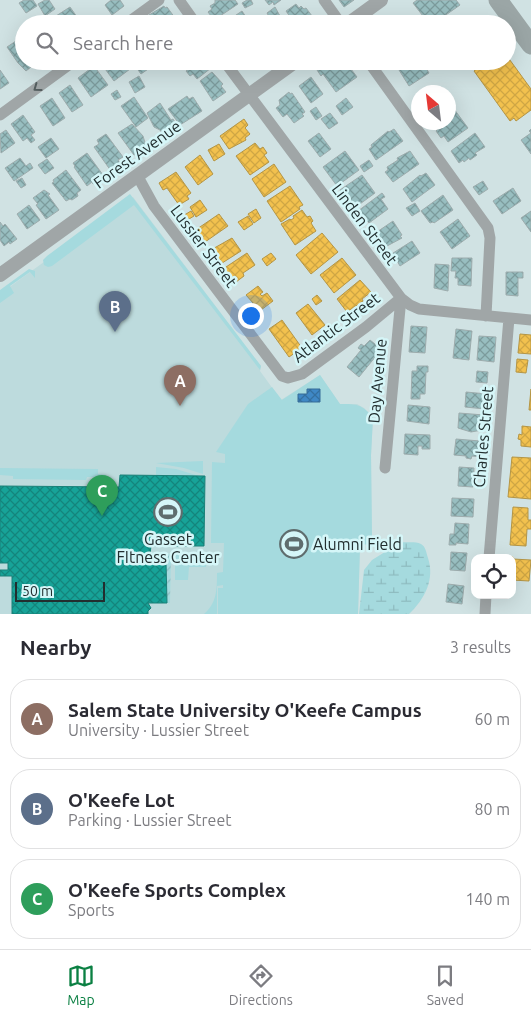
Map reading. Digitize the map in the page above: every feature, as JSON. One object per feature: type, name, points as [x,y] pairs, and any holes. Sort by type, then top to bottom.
[{"type":"highway","points":[[498,0],[509,15]]},
{"type":"highway","points":[[516,25],[531,45]]},
{"type":"street","points":[[138,15],[159,0]]},
{"type":"street","points":[[179,0],[190,15]]},
{"type":"street","points":[[324,0],[335,15]]},
{"type":"street","points":[[360,15],[381,0]]},
{"type":"street","points":[[0,115],[62,70]]},
{"type":"street","name":"Linden Street","points":[[231,70],[401,298],[410,305],[419,308],[531,320]]},
{"type":"street","name":"Forest Avenue","points":[[0,275],[284,70]]},
{"type":"street","points":[[374,70],[488,228],[490,238],[486,316]]},
{"type":"street","name":"Lussier Street","points":[[138,175],[154,206],[276,370],[282,376],[288,378]]},
{"type":"street","name":"Atlantic Street","points":[[288,378],[302,374],[366,327],[401,298]]},
{"type":"street","name":"Day Avenue","points":[[385,468],[401,298]]},
{"type":"street","name":"Charles Street","points":[[490,554],[509,318]]},
{"type":"street","points":[[485,614],[486,599]]},
{"type":"shaded area","points":[[133,197],[261,366],[260,371],[281,400],[320,375],[340,404],[357,404],[373,417],[371,455],[372,539],[369,544],[360,545],[358,614],[0,614],[0,294]]},
{"type":"green space","points":[[130,194],[261,366],[260,370],[134,205],[52,266],[44,265],[43,260],[47,256]]},
{"type":"green space","points":[[29,269],[35,271],[35,278],[30,272],[10,286],[14,293],[0,303],[0,290]]},
{"type":"green space","points":[[320,375],[340,404],[358,406],[365,409],[373,417],[371,455],[372,539],[369,544],[360,545],[358,614],[218,614],[218,588],[223,588],[223,585],[217,586],[217,614],[204,614],[214,600],[217,573],[223,572],[224,543],[211,543],[212,462],[225,463],[225,454],[216,452],[248,404],[272,387],[282,400]]},
{"type":"green space","points":[[203,461],[203,474],[184,468],[156,463]]},
{"type":"green space","points":[[156,467],[176,469],[199,476],[156,476]]},
{"type":"green space","points":[[0,468],[98,469],[98,474],[106,475],[106,480],[98,480],[98,477],[87,477],[86,480],[13,479],[13,476],[0,475]]},
{"type":"green space","points":[[401,542],[419,543],[426,550],[430,574],[427,588],[420,602],[409,614],[359,614],[364,570],[372,560]]},
{"type":"green space","points":[[155,553],[171,554],[170,603],[167,603],[166,562],[155,561]]},
{"type":"green space","points":[[175,554],[206,554],[206,567],[189,567],[188,580],[175,580]]},
{"type":"building: Homes","points":[[516,68],[531,89],[531,110],[516,121],[514,118],[510,121],[474,71],[516,70]]},
{"type":"building: Homes","points":[[244,119],[248,125],[245,128],[250,134],[245,138],[246,140],[229,149],[220,136]]},
{"type":"building: Homes","points":[[255,143],[260,149],[263,147],[267,153],[264,155],[269,162],[250,175],[236,156]]},
{"type":"building: Homes","points":[[219,144],[225,154],[214,161],[208,150]]},
{"type":"building: Homes","points":[[200,155],[213,174],[198,185],[185,167]]},
{"type":"building: Homes","points":[[274,164],[286,182],[264,197],[252,179]]},
{"type":"building: Homes","points":[[176,172],[191,193],[187,196],[189,199],[179,205],[167,188],[163,190],[159,183]]},
{"type":"building: Homes","points":[[290,186],[303,205],[281,222],[267,201]]},
{"type":"building: Homes","points":[[200,200],[207,210],[196,217],[190,207]]},
{"type":"building: Homes","points":[[256,209],[261,218],[254,223],[248,214]]},
{"type":"building: Homes","points":[[302,210],[307,217],[310,216],[313,221],[311,223],[316,231],[295,245],[281,224],[294,218],[293,216]]},
{"type":"building: Homes","points":[[191,211],[194,216],[184,222],[181,217]]},
{"type":"building: Homes","points":[[219,214],[228,226],[205,242],[197,229]]},
{"type":"building: Homes","points":[[248,216],[253,224],[244,230],[238,222]]},
{"type":"building: Homes","points":[[322,233],[338,252],[311,274],[296,255]]},
{"type":"building: Homes","points":[[232,238],[241,251],[219,265],[209,251]]},
{"type":"building: Homes","points":[[247,253],[255,265],[243,273],[244,276],[232,285],[223,269]]},
{"type":"building: Homes","points":[[271,253],[276,259],[267,266],[262,259]]},
{"type":"building: Homes","points":[[342,258],[356,275],[334,293],[320,275]]},
{"type":"building: Homes","points":[[360,280],[371,292],[362,299],[363,301],[347,312],[337,299]]},
{"type":"building: Homes","points":[[258,286],[263,292],[260,294],[262,296],[267,293],[273,301],[257,313],[251,305],[253,303],[246,295]]},
{"type":"building: Homes","points":[[317,295],[322,301],[316,305],[312,299]]},
{"type":"building: Homes","points":[[308,304],[325,325],[312,335],[296,313]]},
{"type":"building: Homes","points":[[282,320],[302,348],[289,357],[269,329]]},
{"type":"building: Homes","points":[[520,334],[531,335],[531,354],[518,353]]},
{"type":"building: Homes","points":[[517,359],[528,360],[526,373],[516,372]]},
{"type":"building: Homes","points":[[531,389],[531,410],[529,410]]},
{"type":"building: Homes","points":[[522,426],[531,427],[531,447],[521,446],[521,440],[518,439],[519,434],[522,435]]},
{"type":"building: Homes","points":[[512,457],[531,458],[531,499],[508,497]]},
{"type":"building: Homes","points":[[513,507],[528,508],[528,520],[531,520],[531,529],[527,529],[526,546],[510,545]]},
{"type":"building: Homes","points":[[516,559],[531,560],[529,581],[516,580]]},
{"type":"building: Schools","points":[[307,389],[320,389],[320,402],[298,402],[298,394],[307,394]]},
{"type":"building: Public","points":[[120,475],[205,476],[204,546],[151,546],[150,554],[155,554],[155,561],[166,562],[167,603],[148,603],[151,608],[148,614],[12,614],[12,576],[0,576],[0,570],[8,570],[8,563],[0,563],[0,486],[119,487]]},
{"type":"building: Other","points":[[24,0],[33,0],[37,6],[26,13],[19,3]]},
{"type":"building: Other","points":[[49,0],[55,9],[44,15],[38,4]]},
{"type":"building: Other","points":[[111,0],[120,0],[124,6],[112,15],[105,5]]},
{"type":"building: Other","points":[[215,0],[235,0],[238,4],[222,15],[210,15],[208,12],[212,9],[210,6],[215,3]]},
{"type":"building: Other","points":[[251,0],[253,4],[245,8],[242,3]]},
{"type":"building: Other","points":[[265,0],[281,0],[274,5],[273,2],[269,5]]},
{"type":"building: Other","points":[[339,0],[354,0],[344,7]]},
{"type":"building: Other","points":[[417,0],[456,0],[460,5],[446,15],[422,15],[413,3]]},
{"type":"building: Other","points":[[296,4],[299,8],[301,6],[304,9],[306,8],[311,15],[289,15],[286,11]]},
{"type":"building: Other","points":[[164,6],[173,15],[149,15]]},
{"type":"building: Other","points":[[70,7],[76,15],[58,15]]},
{"type":"building: Other","points":[[275,7],[279,15],[268,15],[267,13]]},
{"type":"building: Other","points":[[242,11],[245,15],[236,15]]},
{"type":"building: Other","points":[[15,42],[15,59],[7,47]]},
{"type":"building: Other","points":[[0,70],[9,83],[0,89]]},
{"type":"building: Other","points":[[89,70],[97,70],[108,85],[91,97],[78,78]]},
{"type":"building: Other","points":[[106,70],[129,70],[114,81]]},
{"type":"building: Other","points":[[138,70],[147,70],[141,74]]},
{"type":"building: Other","points":[[208,70],[197,79],[193,74],[190,76],[186,71]]},
{"type":"building: Other","points":[[317,70],[352,70],[357,77],[336,92],[323,74],[321,76]]},
{"type":"building: Other","points":[[399,70],[427,70],[429,73],[409,86]]},
{"type":"building: Other","points":[[212,72],[223,84],[221,86],[226,92],[213,101],[200,81]]},
{"type":"building: Other","points":[[139,76],[145,87],[135,93],[129,82]]},
{"type":"building: Other","points":[[311,77],[323,94],[311,103],[299,86]]},
{"type":"building: Other","points":[[70,85],[83,105],[72,112],[59,93]]},
{"type":"building: Other","points":[[117,90],[121,97],[115,100],[111,94]]},
{"type":"building: Other","points":[[289,92],[290,94],[292,93],[305,112],[302,114],[304,116],[294,123],[287,114],[283,117],[276,108],[280,105],[279,100]]},
{"type":"building: Other","points":[[187,96],[189,99],[193,97],[202,111],[180,125],[168,109]]},
{"type":"building: Other","points":[[134,97],[148,118],[136,127],[121,106]]},
{"type":"building: Other","points":[[52,98],[65,118],[53,126],[40,106]]},
{"type":"building: Other","points":[[346,98],[353,107],[342,115],[336,106]]},
{"type":"building: Other","points":[[160,103],[178,127],[164,136],[160,130],[154,127],[147,113]]},
{"type":"building: Other","points":[[316,107],[322,116],[316,120],[310,111]]},
{"type":"building: Other","points":[[456,112],[468,128],[448,142],[444,136],[441,138],[436,131],[456,130]]},
{"type":"building: Other","points":[[330,113],[338,123],[329,129],[321,119]]},
{"type":"building: Other","points":[[23,115],[35,132],[31,135],[35,140],[31,143],[27,138],[23,141],[11,124]]},
{"type":"building: Other","points":[[132,124],[143,136],[146,146],[145,150],[134,155],[118,133]]},
{"type":"building: Other","points":[[394,129],[403,141],[376,160],[369,149],[372,147],[371,145],[388,131]]},
{"type":"building: Other","points":[[6,130],[15,143],[1,153],[0,134]]},
{"type":"building: Other","points":[[319,133],[331,149],[320,157],[308,141]]},
{"type":"building: Other","points":[[475,133],[485,147],[475,153],[477,155],[470,160],[469,158],[459,163],[451,151]]},
{"type":"building: Other","points":[[531,133],[531,154],[521,140]]},
{"type":"building: Other","points":[[106,134],[123,157],[118,160],[121,164],[111,171],[94,147],[99,144],[97,140]]},
{"type":"building: Other","points":[[51,138],[59,149],[46,158],[38,147]]},
{"type":"building: Other","points":[[345,151],[359,170],[337,186],[323,167]]},
{"type":"building: Other","points":[[410,151],[419,164],[393,182],[385,172],[388,170],[387,167],[398,160],[397,158]]},
{"type":"building: Other","points":[[87,153],[103,175],[100,177],[101,179],[87,186],[73,163]]},
{"type":"building: Other","points":[[20,158],[26,166],[30,163],[33,168],[14,181],[5,168]]},
{"type":"building: Other","points":[[47,159],[54,168],[45,174],[38,165]]},
{"type":"building: Other","points":[[369,160],[373,166],[364,172],[360,166]]},
{"type":"building: Other","points":[[66,170],[81,190],[77,193],[78,196],[66,201],[52,183],[54,182],[53,180]]},
{"type":"building: Other","points":[[426,173],[435,185],[412,202],[403,189],[420,175]]},
{"type":"building: Other","points":[[362,175],[375,193],[353,209],[340,190]]},
{"type":"building: Other","points":[[22,178],[26,185],[21,188],[16,181]]},
{"type":"building: Other","points":[[483,181],[488,189],[479,195],[473,187]]},
{"type":"building: Other","points":[[513,188],[521,201],[502,214],[493,201]]},
{"type":"building: Other","points":[[44,190],[50,194],[48,195],[59,210],[46,219],[33,198]]},
{"type":"building: Other","points":[[382,193],[385,197],[381,199],[388,209],[369,223],[367,221],[362,225],[354,214]]},
{"type":"building: Other","points":[[443,195],[453,210],[434,223],[430,223],[421,211]]},
{"type":"building: Other","points":[[415,203],[420,211],[412,216],[406,208]]},
{"type":"building: Other","points":[[29,205],[40,220],[27,229],[17,214]]},
{"type":"building: Other","points":[[531,211],[531,232],[521,218]]},
{"type":"building: Other","points":[[458,219],[470,236],[452,249],[440,232]]},
{"type":"building: Other","points":[[393,221],[402,238],[387,246],[382,239],[379,242],[374,234]]},
{"type":"building: Other","points":[[0,222],[3,226],[5,224],[17,239],[4,246],[0,240]]},
{"type":"building: Other","points":[[412,241],[420,253],[400,266],[390,255]]},
{"type":"building: Other","points":[[452,258],[472,258],[471,286],[458,285],[458,278],[455,278],[456,271],[451,271]]},
{"type":"building: Other","points":[[435,264],[449,265],[448,291],[434,288]]},
{"type":"building: Other","points":[[506,272],[523,272],[523,278],[518,278],[518,296],[506,295]]},
{"type":"building: Other","points":[[411,326],[427,327],[425,353],[409,352]]},
{"type":"building: Other","points":[[456,329],[472,331],[469,360],[453,358]]},
{"type":"building: Other","points":[[479,336],[496,337],[494,362],[477,360]]},
{"type":"building: Other","points":[[370,340],[380,348],[359,377],[347,367],[361,350],[358,348],[361,344],[364,346]]},
{"type":"building: Other","points":[[417,366],[428,366],[425,394],[420,394],[420,399],[411,399],[412,371],[417,371]]},
{"type":"building: Other","points":[[477,371],[488,372],[487,383],[476,382]]},
{"type":"building: Other","points":[[466,392],[487,394],[485,409],[465,407]]},
{"type":"building: Other","points":[[408,405],[430,407],[429,424],[407,421]]},
{"type":"building: Other","points":[[459,413],[484,415],[482,430],[471,432],[458,428]]},
{"type":"building: Other","points":[[405,434],[430,435],[430,449],[422,449],[422,446],[418,446],[418,455],[404,454]]},
{"type":"building: Other","points":[[456,439],[480,441],[479,448],[482,448],[481,457],[472,456],[471,459],[466,458],[466,456],[454,455]]},
{"type":"building: Other","points":[[459,467],[474,468],[473,487],[458,486]]},
{"type":"building: Other","points":[[452,498],[474,499],[473,517],[451,516]]},
{"type":"building: Other","points":[[455,523],[469,524],[468,544],[456,543],[456,545],[449,545],[450,534],[454,534]]},
{"type":"building: Other","points":[[451,552],[467,553],[465,571],[450,570]]},
{"type":"building: Other","points":[[448,584],[464,586],[462,604],[446,602]]},
{"type":"place","name":"O'Keefe Lot","points":[[115,332]]},
{"type":"place","name":"Salem State University O'Keefe Campus","points":[[180,406]]},
{"type":"place","name":"Gasset FItness Center","points":[[168,512]]},
{"type":"place","name":"O'Keefe Sports Complex","points":[[102,516]]},
{"type":"place","name":"Alumni Field","points":[[294,544]]}]
